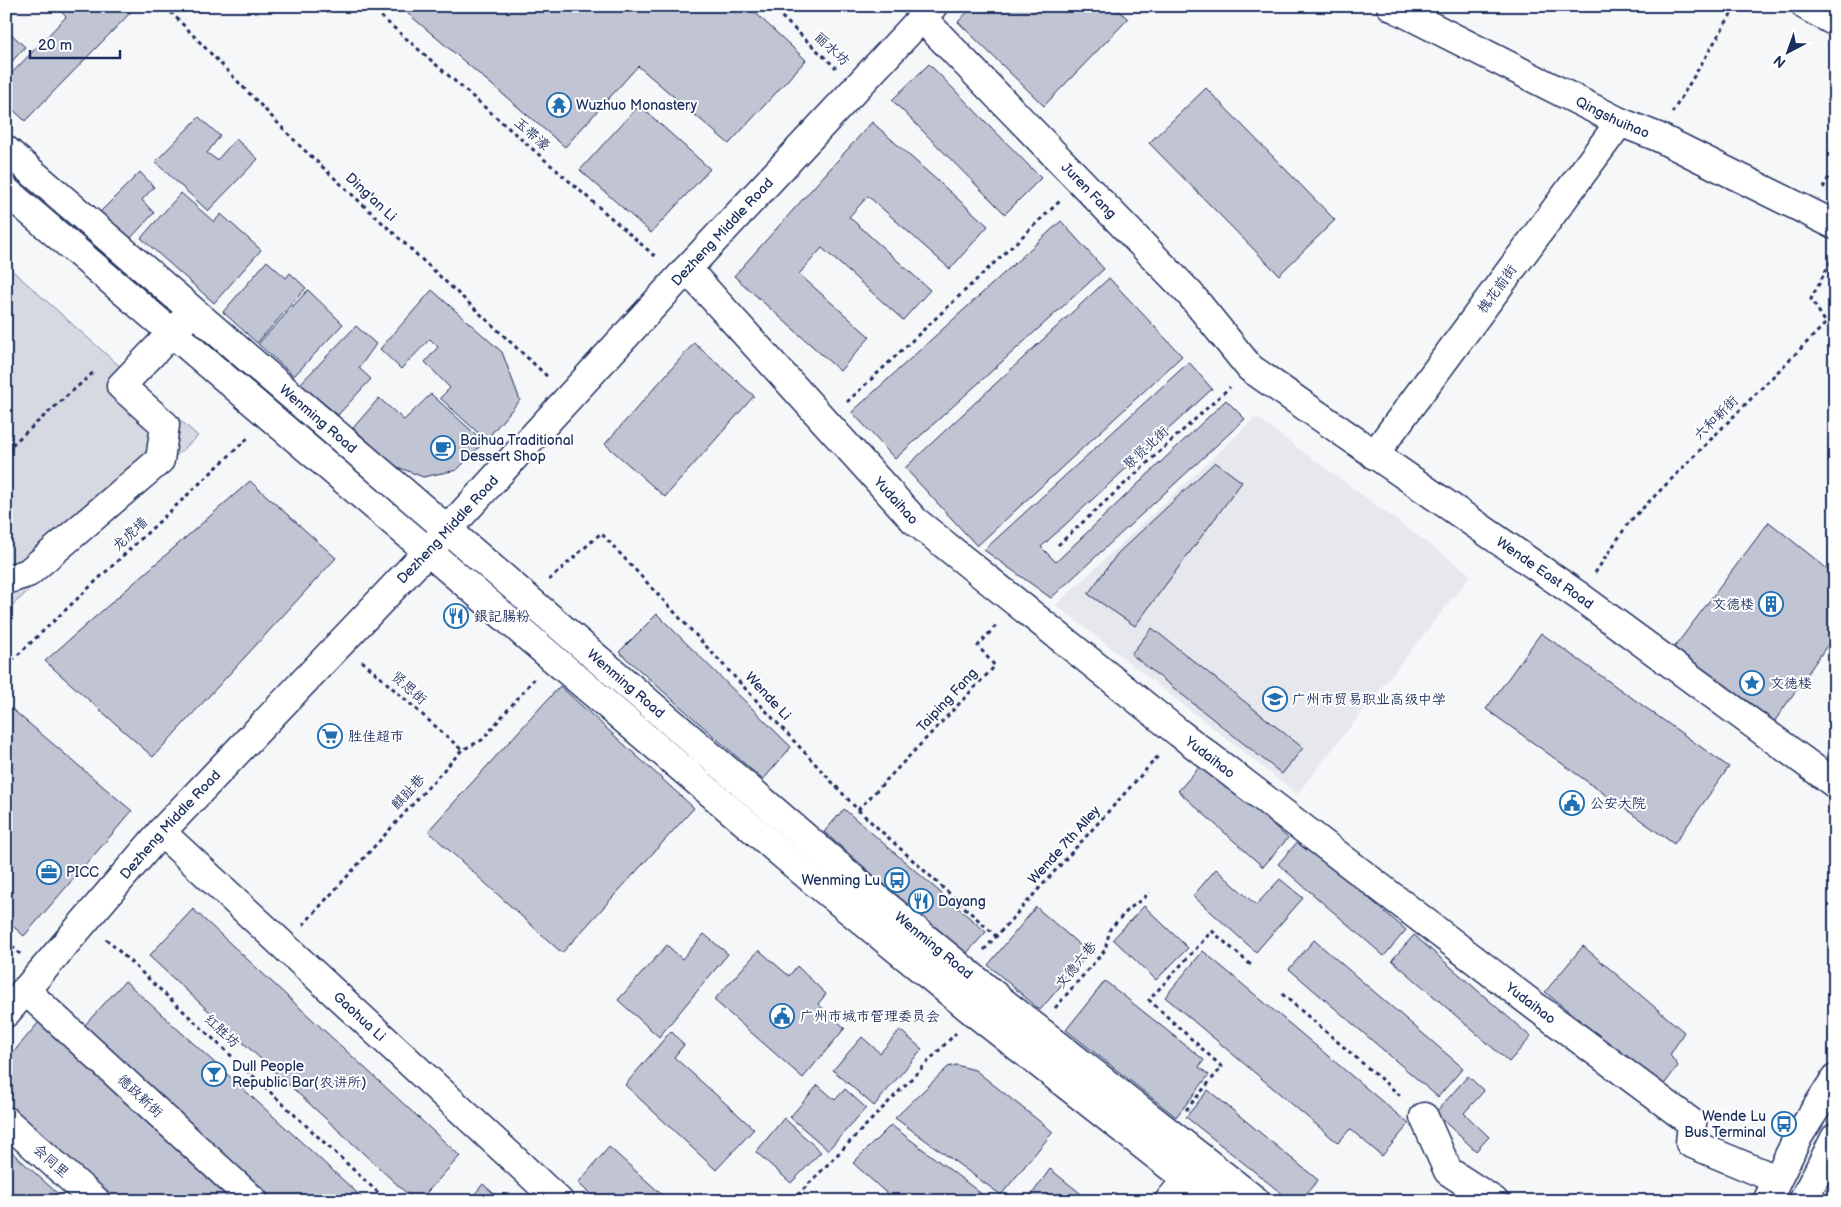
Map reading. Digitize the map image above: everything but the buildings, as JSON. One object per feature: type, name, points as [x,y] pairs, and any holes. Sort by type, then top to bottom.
[{"type":"main road","name":"Qingshuihao","points":[[1392,6],[1620,122],[1658,137],[1835,225]]},
{"type":"main road","points":[[1806,6],[1835,22]]},
{"type":"main road","name":"Dezheng Middle Road","points":[[6,1013],[161,832],[448,530],[928,12]]},
{"type":"main road","name":"Juren Fang","points":[[928,12],[1080,182],[1190,294],[1250,368]]},
{"type":"main road","name":"槐花前街","points":[[1374,455],[1620,122]]},
{"type":"main road","name":"Wenming Road","points":[[6,150],[192,312],[856,881],[1037,1029],[1168,1132],[1214,1201]]},
{"type":"main road","name":"Wenming Road","points":[[6,191],[269,418],[428,551],[816,883],[975,1013],[1195,1170],[1256,1201]]},
{"type":"main road","name":"Yudaihao","points":[[684,274],[827,422],[914,520],[1179,733],[1528,1001],[1692,1123],[1690,1143],[1772,1190]]},
{"type":"main road","points":[[6,580],[28,573],[160,460],[165,425],[121,386],[192,312]]},
{"type":"main road","name":"Wende East Road","points":[[1250,368],[1579,596],[1835,784]]},
{"type":"main road","name":"Gaohua Li","points":[[161,832],[559,1201]]},
{"type":"main road","name":"德政新街","points":[[25,990],[254,1201]]},
{"type":"main road","points":[[1772,1190],[1816,1105],[1835,1079]]},
{"type":"main road","points":[[1424,1117],[1448,1171],[1494,1201]]},
{"type":"main road","name":"会同里","points":[[6,1121],[96,1201]]},
{"type":"main road","points":[[1804,1201],[1835,1138]]},
{"type":"main road","points":[[1169,1201],[1195,1170]]},
{"type":"path","name":"Ding'an Li","points":[[165,6],[300,146],[570,398]]},
{"type":"path","name":"玉带濠","points":[[370,6],[684,274]]},
{"type":"path","name":"丽水坊","points":[[770,6],[857,87]]},
{"type":"path","points":[[1658,137],[1736,6]]},
{"type":"path","points":[[827,422],[1080,182]]},
{"type":"path","name":"六和新街","points":[[1579,596],[1629,522],[1826,323],[1811,300],[1835,253]]},
{"type":"path","points":[[6,450],[98,368],[121,386]]},
{"type":"path","name":"聚贤北街","points":[[1058,545],[1250,368]]},
{"type":"path","name":"龙虎墙","points":[[6,666],[269,418]]},
{"type":"path","name":"Wende Li","points":[[528,600],[601,533],[858,810],[997,937]]},
{"type":"path","name":"Taiping Fang","points":[[858,810],[995,666],[978,646],[1016,602]]},
{"type":"path","name":"贤思街","points":[[341,643],[462,750]]},
{"type":"path","name":"麒趾巷","points":[[284,946],[462,750],[482,740],[552,658]]},
{"type":"path","name":"Wende 7th Alley","points":[[965,971],[1179,733]]},
{"type":"path","name":"文德六巷","points":[[1037,1029],[1105,950],[1110,929],[1128,909],[1150,893]]},
{"type":"path","name":"红胜坊","points":[[86,920],[387,1201]]},
{"type":"path","points":[[1168,1132],[1222,1067],[1149,1000],[1212,931],[1250,965]]},
{"type":"path","points":[[1282,994],[1424,1117]]},
{"type":"path","points":[[792,1201],[975,1013]]},
{"type":"shaded area","points":[[6,265],[198,436],[6,611]]},
{"type":"shaded area","name":"广州市贸易职业高级中学","points":[[1256,417],[1471,575],[1297,794],[1056,605]]},
{"type":"place","name":"Wuzhuo Monastery","points":[[559,105]]},
{"type":"place","name":"Baihua Traditional Dessert Shop","points":[[443,448]]},
{"type":"place","name":"文德楼","points":[[1771,604]]},
{"type":"place","name":"銀記腸粉","points":[[456,616]]},
{"type":"place","name":"文徳楼","points":[[1752,683]]},
{"type":"place","name":"广州市贸易职业高级中学","points":[[1275,699]]},
{"type":"place","name":"胜佳超市","points":[[330,736]]},
{"type":"place","name":"公安大院","points":[[1572,803]]},
{"type":"place","name":"PICC","points":[[49,872]]},
{"type":"place","name":"Wenming Lu","points":[[897,880]]},
{"type":"place","name":"Dayang","points":[[921,901]]},
{"type":"place","name":"广州市城市管理委员会","points":[[782,1016]]},
{"type":"place","name":"Dull People Republic Bar(农讲所)","points":[[214,1074]]},
{"type":"place","name":"Wende Lu Bus Terminal","points":[[1784,1124]]}]
